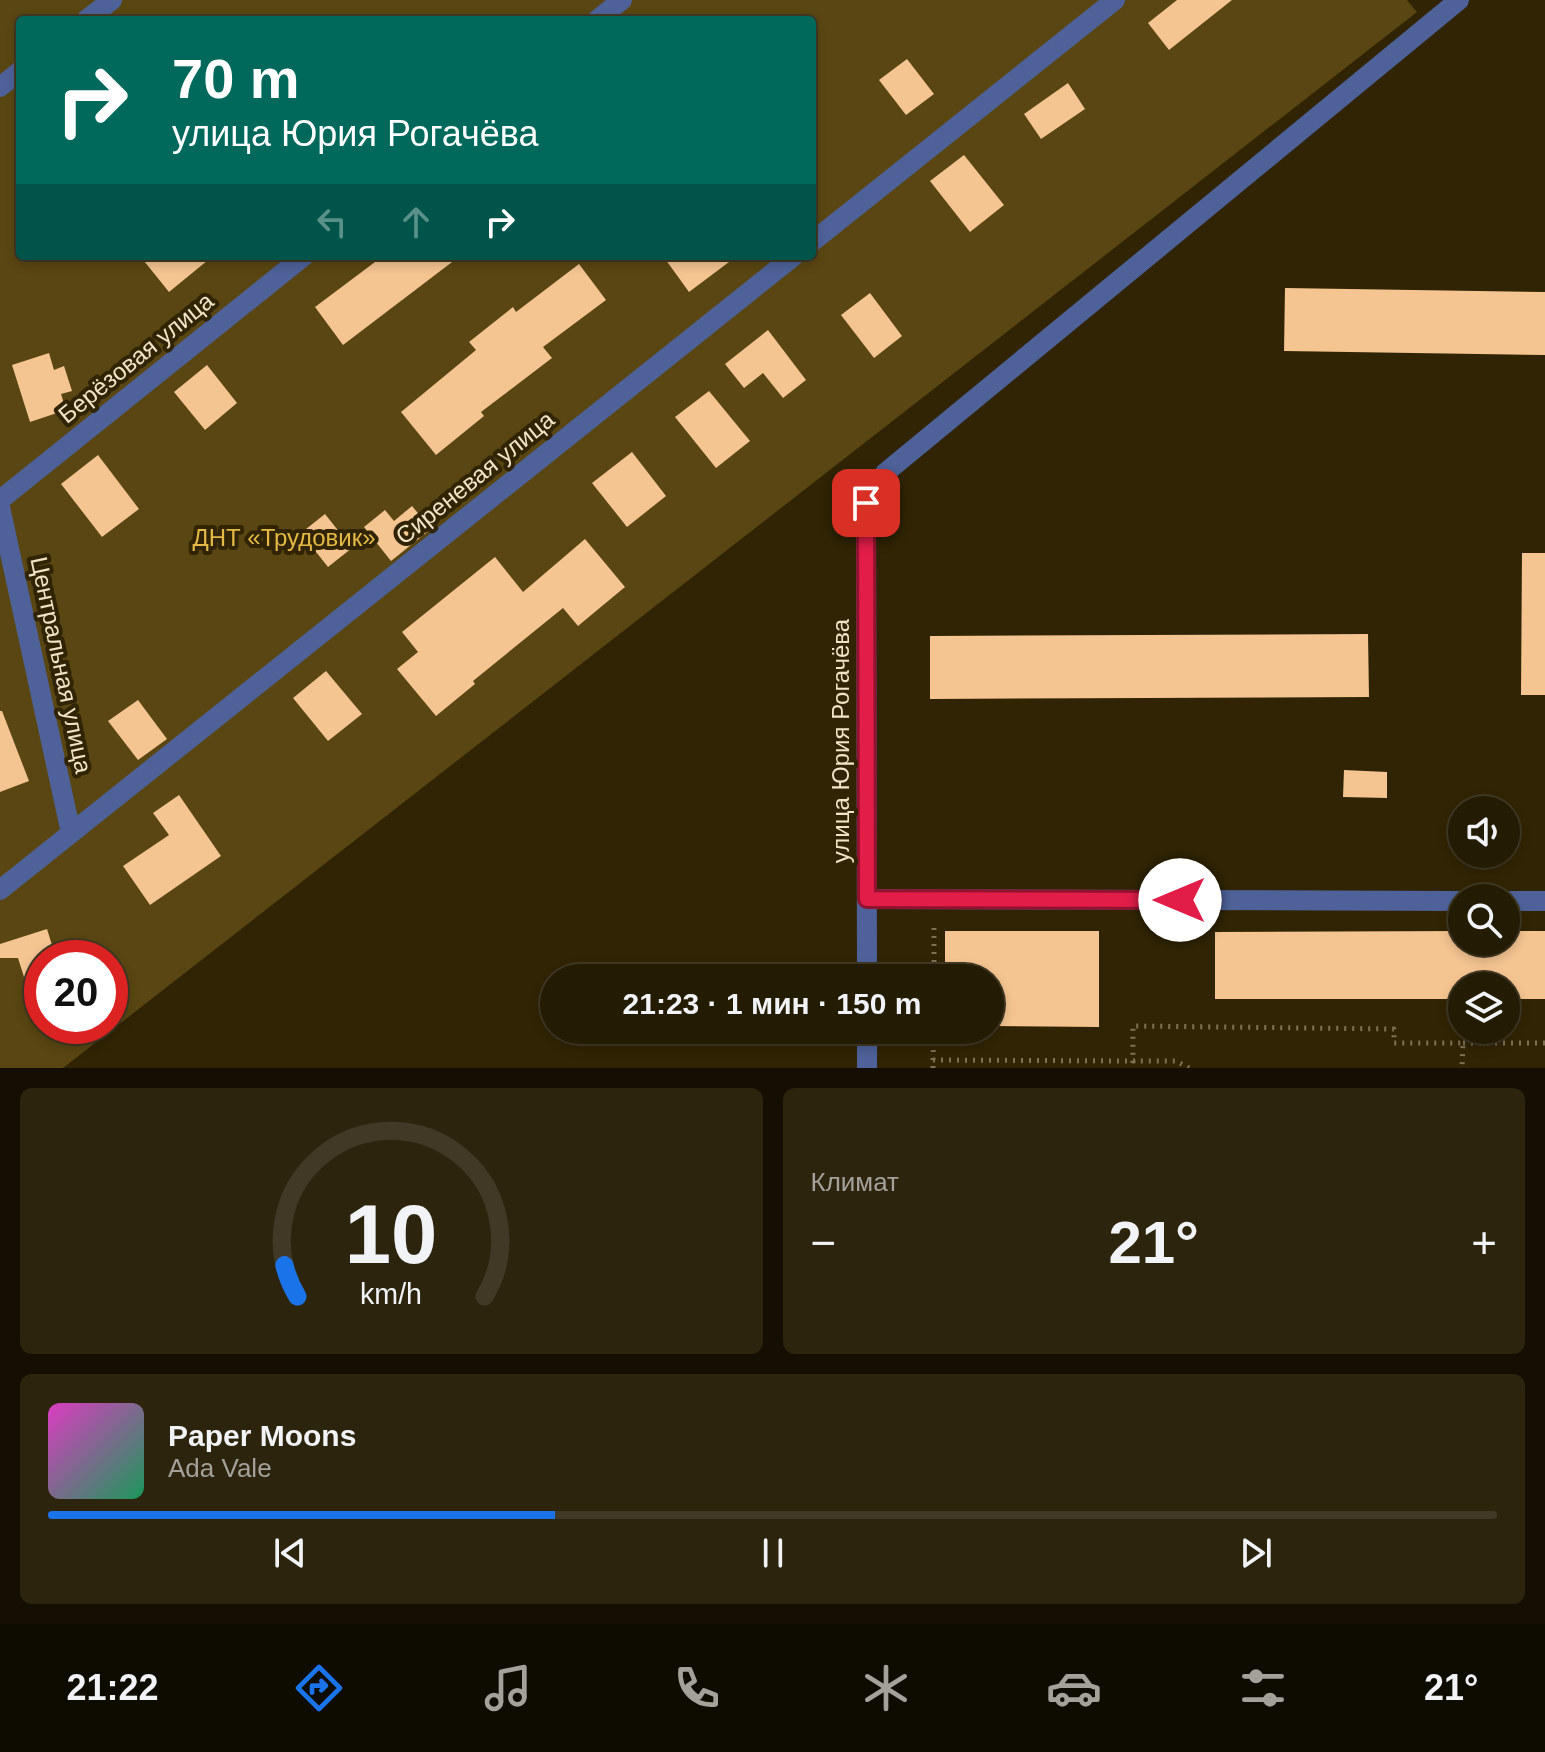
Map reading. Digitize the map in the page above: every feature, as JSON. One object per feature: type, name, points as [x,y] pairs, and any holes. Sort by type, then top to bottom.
[{"type":"street","points":[[91,16],[112,0]]},
{"type":"street","points":[[602,16],[622,0]]},
{"type":"street","points":[[816,239],[1115,0]]},
{"type":"street","name":"улица Юрия Рогачёва","points":[[867,964],[866,503],[885,473],[1459,0]]},
{"type":"street","points":[[0,87],[16,74]]},
{"type":"street","name":"Берёзовая улица","points":[[0,500],[299,260]]},
{"type":"street","name":"Сиреневая улица","points":[[0,890],[789,260]]},
{"type":"street","name":"Центральная улица","points":[[0,507],[71,833]]},
{"type":"street","points":[[867,899],[1448,901]]},
{"type":"street","points":[[1520,901],[1545,901]]},
{"type":"street","points":[[867,1044],[867,1068]]},
{"type":"path","points":[[1133,1064],[1133,1026],[1394,1029],[1394,1043],[1448,1043]]},
{"type":"path","points":[[1520,1043],[1545,1043]]},
{"type":"path","points":[[933,1068],[934,1044]]},
{"type":"path","points":[[1462,1068],[1463,1044]]},
{"type":"path","points":[[933,1060],[1133,1064],[1176,1061],[1189,1068]]},
{"type":"green space","name":"ДНТ «Трудовик»","points":[[0,0],[1407,0],[1417,12],[128,1017],[128,940],[24,940],[24,1044],[94,1044],[63,1068],[0,1068]]},
{"type":"building","points":[[1177,0],[1232,0],[1169,50],[1148,23]]},
{"type":"building","points":[[907,59],[934,94],[906,115],[879,80]]},
{"type":"building","points":[[1068,83],[1085,109],[1041,139],[1024,114]]},
{"type":"building","points":[[964,155],[1004,205],[970,232],[930,181]]},
{"type":"building","points":[[143,260],[208,260],[169,292]]},
{"type":"building","points":[[378,260],[455,260],[343,345],[315,307]]},
{"type":"building","points":[[666,260],[732,260],[689,292]]},
{"type":"building","points":[[579,264],[606,300],[543,347],[552,358],[481,412],[484,416],[436,455],[401,412],[476,350],[469,342],[513,307],[516,312]]},
{"type":"building","points":[[1285,288],[1545,292],[1545,355],[1284,351]]},
{"type":"building","points":[[870,293],[902,336],[874,358],[841,315]]},
{"type":"building","points":[[768,330],[806,380],[783,398],[763,373],[744,388],[725,364]]},
{"type":"building","points":[[49,353],[54,370],[64,366],[72,391],[61,394],[66,410],[30,422],[12,365]]},
{"type":"building","points":[[207,365],[237,403],[205,430],[174,392]]},
{"type":"building","points":[[709,391],[750,441],[716,468],[675,417]]},
{"type":"building","points":[[632,452],[666,496],[627,527],[592,483]]},
{"type":"building","points":[[98,455],[139,509],[102,537],[61,484]]},
{"type":"building","points":[[412,506],[431,529],[391,561],[364,527],[385,510],[394,521]]},
{"type":"building","points":[[325,514],[352,548],[328,567],[301,533]]},
{"type":"building","points":[[585,539],[625,587],[578,626],[563,608],[473,681],[475,684],[436,716],[397,669],[418,652],[402,632],[495,557],[523,592]]},
{"type":"building","points":[[1522,553],[1545,553],[1545,695],[1521,695]]},
{"type":"building","points":[[1368,634],[1369,697],[930,699],[930,636]]},
{"type":"building","points":[[326,671],[362,714],[328,741],[293,698]]},
{"type":"building","points":[[138,700],[167,739],[138,760],[108,721]]},
{"type":"building","points":[[0,711],[29,781],[0,792]]},
{"type":"building","points":[[1344,770],[1387,772],[1387,798],[1343,797]]},
{"type":"building","points":[[179,795],[221,856],[150,905],[123,866],[169,835],[153,813]]},
{"type":"building","points":[[47,929],[50,940],[24,940],[24,977],[18,958],[0,958],[0,944]]},
{"type":"building","points":[[945,931],[1099,931],[1099,1027],[1004,1026],[1004,964],[945,964]]},
{"type":"building","points":[[1448,931],[1448,956],[1520,956],[1520,931],[1545,931],[1545,999],[1520,999],[1520,972],[1448,972],[1448,999],[1215,999],[1215,932]]},
{"type":"route","points":[[866,503],[867,899],[1180,900]]}]
